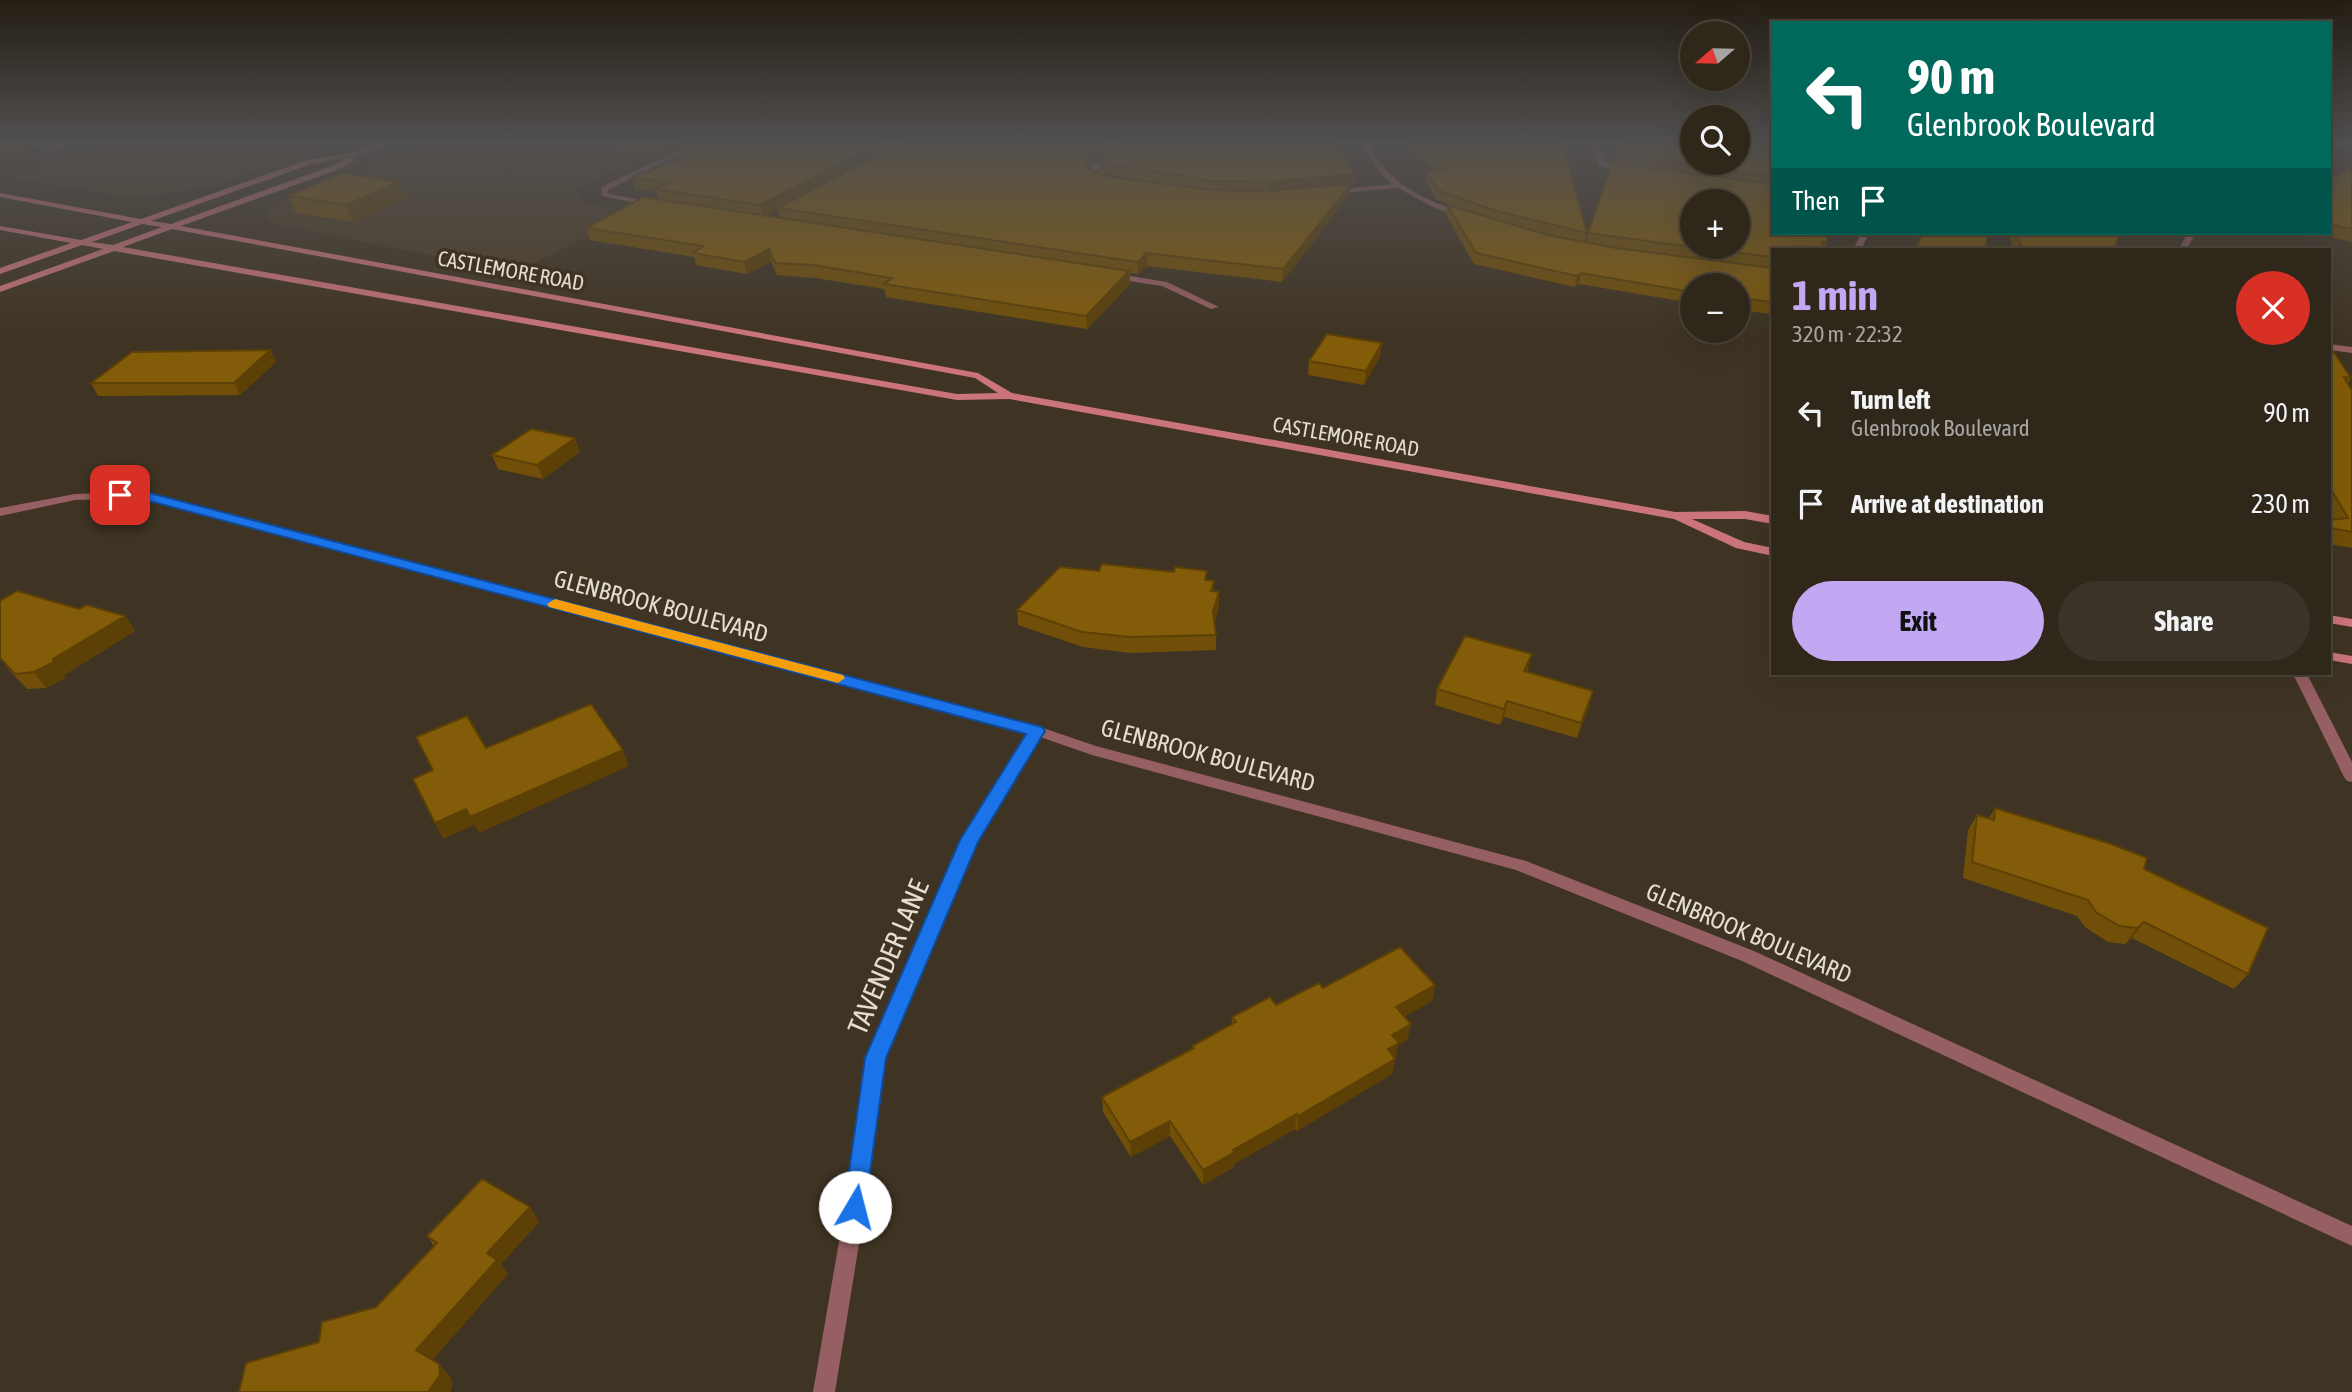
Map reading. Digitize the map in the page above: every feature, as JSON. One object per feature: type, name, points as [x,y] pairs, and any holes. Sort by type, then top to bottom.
[{"type":"main road","name":"CASTLEMORE ROAD","points":[[68,208],[978,376],[1009,396]]},
{"type":"main road","points":[[0,271],[181,208]]},
{"type":"main road","points":[[0,289],[224,208]]},
{"type":"main road","name":"CASTLEMORE ROAD","points":[[0,228],[957,397],[1009,396],[1675,516],[1745,515],[1771,520]]},
{"type":"main road","name":"CASTLEMORE ROAD","points":[[1675,516],[1740,545],[1771,551]]},
{"type":"main road","points":[[2331,619],[2352,623]]},
{"type":"main road","points":[[2331,656],[2352,660]]},
{"type":"street","points":[[1442,208],[1472,220]]},
{"type":"street","points":[[1095,273],[1164,284],[1214,307]]},
{"type":"street","points":[[2331,347],[2352,350]]},
{"type":"street","name":"GLENBROOK BOULEVARD","points":[[0,512],[75,497],[142,495],[1037,731],[1093,750],[1520,865],[1748,956],[2352,1236]]},
{"type":"street","points":[[2301,675],[2352,777]]},
{"type":"street","name":"TAVENDER LANE","points":[[824,1392],[855,1207],[876,1058],[969,840],[1037,731]]},
{"type":"shaded area","points":[[270,208],[612,208],[636,212],[516,272],[283,226],[269,222],[265,212]]},
{"type":"building","points":[[623,208],[715,208],[1129,271],[1086,316],[884,284],[892,278],[814,265],[775,263],[769,249],[744,262],[693,253],[703,246],[586,228]]},
{"type":"building","points":[[778,208],[1332,208],[1283,269],[1146,253],[1138,262]]},
{"type":"building","points":[[1449,208],[1457,208],[1548,235],[1616,248],[1680,256],[1680,259],[1702,259],[1771,268],[1771,302],[1750,299],[1750,273],[1680,273],[1680,290],[1581,273],[1577,276],[1476,253]]},
{"type":"building","points":[[1488,208],[1580,208],[1587,233]]},
{"type":"building","points":[[1597,208],[1680,208],[1680,245],[1588,233]]},
{"type":"building","points":[[1750,208],[1771,208],[1771,235],[1827,235],[1827,243],[1822,242],[1822,248],[1771,248],[1771,257],[1750,254]]},
{"type":"building","points":[[2331,208],[2352,208],[2352,229],[2331,224]]},
{"type":"building","points":[[1921,235],[1988,235],[1985,248],[1917,248]]},
{"type":"building","points":[[2018,235],[2119,235],[2115,248],[2021,247]]},
{"type":"building","points":[[1327,334],[1382,343],[1366,371],[1309,361]]},
{"type":"building","points":[[2331,348],[2351,378],[2344,377],[2352,391],[2352,532],[2331,528],[2331,520],[2348,518],[2331,489]]},
{"type":"building","points":[[270,350],[234,383],[91,383],[132,352]]},
{"type":"building","points":[[531,429],[575,438],[537,465],[492,455]]},
{"type":"building","points":[[1102,564],[1174,572],[1175,567],[1207,571],[1205,580],[1214,581],[1211,591],[1219,592],[1213,612],[1216,635],[1130,637],[1082,632],[1017,610],[1060,567],[1099,571]]},
{"type":"building","points":[[17,591],[79,609],[87,605],[125,616],[53,659],[54,662],[34,672],[15,674],[0,658],[0,601]]},
{"type":"building","points":[[1465,636],[1532,654],[1524,671],[1593,691],[1581,723],[1507,701],[1504,709],[1437,689]]},
{"type":"building","points":[[591,704],[623,750],[470,817],[466,809],[435,823],[413,779],[433,770],[416,737],[467,716],[486,748]]},
{"type":"building","points":[[1995,808],[2147,858],[2144,869],[2268,928],[2248,974],[2144,922],[2137,928],[2119,926],[2096,912],[2088,900],[1972,862],[1977,815],[1994,820]]},
{"type":"building","points":[[1400,947],[1435,985],[1396,1007],[1411,1024],[1392,1035],[1399,1043],[1388,1049],[1395,1059],[1298,1116],[1297,1114],[1233,1150],[1235,1152],[1203,1170],[1170,1121],[1130,1142],[1102,1097],[1194,1048],[1192,1046],[1236,1022],[1232,1017],[1270,997],[1276,1005],[1319,983],[1323,988]]},
{"type":"building","points":[[482,1179],[530,1207],[487,1253],[497,1260],[416,1350],[439,1364],[440,1375],[428,1392],[239,1392],[246,1363],[319,1342],[322,1322],[376,1307],[437,1243],[427,1236]]},
{"type":"slow traffic","points":[[555,604],[838,678]]},
{"type":"route","points":[[120,495],[142,495],[1037,731],[969,840],[876,1058],[855,1207]]}]
